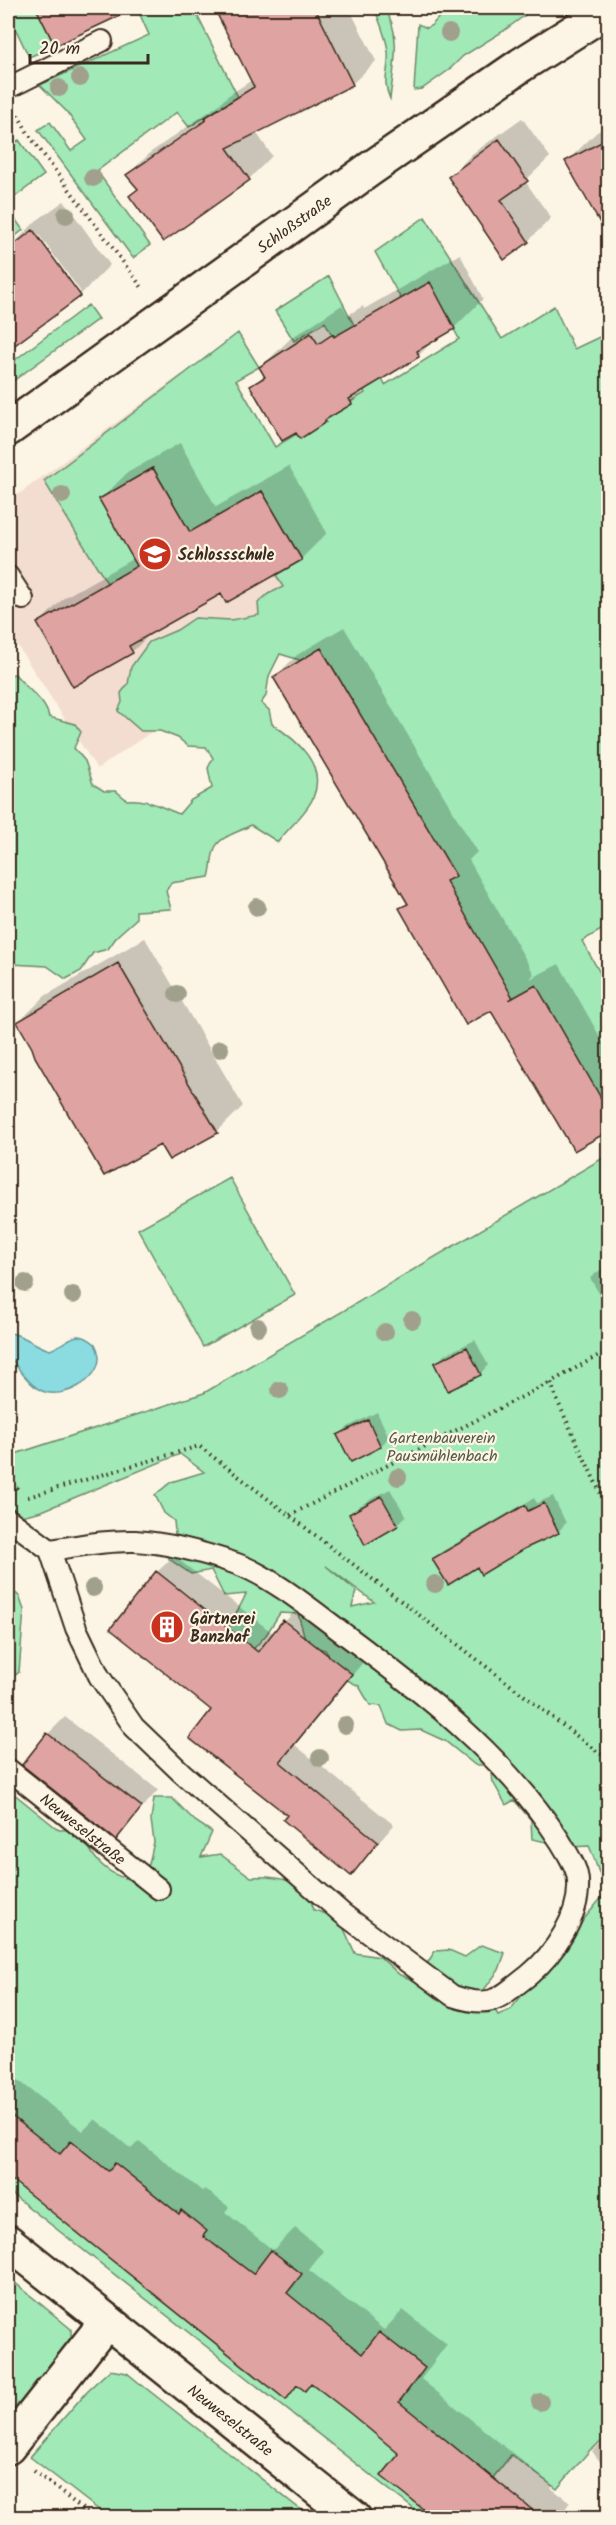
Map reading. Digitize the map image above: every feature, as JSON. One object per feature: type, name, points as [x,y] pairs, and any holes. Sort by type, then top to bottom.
[{"type":"street","name":"Schloßstraße","points":[[8,429],[590,14]]},
{"type":"street","name":"Neuweselstraße","points":[[8,2242],[354,2517]]},
{"type":"street","points":[[16,2455],[107,2321]]},
{"type":"lane","points":[[8,88],[102,41]]},
{"type":"lane","points":[[8,576],[23,599]]},
{"type":"lane","points":[[8,1519],[50,1550],[76,1628],[99,1676],[134,1727],[182,1773],[316,1891],[409,1965],[453,1996],[474,2003],[497,2000],[534,1970],[563,1934],[576,1905],[578,1880],[570,1857],[549,1824],[521,1787],[474,1739],[395,1672],[292,1595],[239,1565],[188,1549],[135,1541],[50,1550]]},
{"type":"lane","name":"Neuweselstraße","points":[[8,1769],[159,1889]]},
{"type":"path","points":[[15,110],[29,135],[165,315]]},
{"type":"path","points":[[289,1515],[551,1382],[609,1350]]},
{"type":"path","points":[[551,1382],[556,1398],[609,1509]]},
{"type":"path","points":[[26,1497],[200,1446],[609,1760]]},
{"type":"path","points":[[16,2455],[94,2517]]},
{"type":"shaded area","name":"Schlossschule","points":[[182,374],[336,606],[97,769],[8,631],[8,502]]},
{"type":"green space","points":[[8,8],[36,8],[55,46],[29,57],[8,13]]},
{"type":"green space","points":[[124,8],[137,8],[126,12]]},
{"type":"green space","points":[[137,8],[204,8],[196,13],[238,97],[189,127],[177,112],[97,171],[150,245],[133,258],[38,130],[50,122],[71,151],[87,140],[66,111],[40,85],[149,35]]},
{"type":"green space","points":[[373,8],[384,8],[393,29],[395,52],[390,99],[386,86],[388,48]]},
{"type":"green space","points":[[447,8],[535,8],[463,56],[449,70],[422,89],[414,90],[418,24],[427,28]]},
{"type":"green space","points":[[19,140],[44,175],[8,202],[8,145]]},
{"type":"green space","points":[[8,209],[23,230],[8,242]]},
{"type":"green space","points":[[425,217],[502,339],[554,306],[574,349],[608,333],[608,926],[582,941],[608,987],[608,1112],[513,998],[442,895],[424,824],[331,665],[309,663],[280,654],[269,676],[266,696],[261,703],[269,710],[272,724],[291,738],[307,755],[316,775],[316,786],[310,804],[278,842],[251,825],[221,840],[215,848],[209,877],[171,883],[166,891],[171,909],[136,911],[136,919],[118,935],[108,949],[93,953],[81,971],[66,979],[47,966],[11,964],[13,958],[8,947],[8,675],[15,674],[44,705],[49,717],[75,724],[81,732],[74,748],[85,761],[93,784],[104,791],[116,791],[127,800],[147,802],[179,814],[191,800],[212,788],[208,768],[213,758],[206,747],[188,746],[178,738],[160,731],[141,731],[118,711],[122,702],[121,693],[128,684],[131,667],[149,642],[177,630],[195,618],[231,620],[259,615],[258,603],[268,594],[283,587],[276,575],[302,560],[262,491],[208,522],[193,538],[153,468],[99,499],[140,570],[107,583],[44,481],[238,333],[259,367],[236,380],[275,447],[365,393],[325,322],[294,341],[275,311],[329,276],[385,385],[459,339],[430,283],[401,299],[375,252]]},
{"type":"green space","points":[[88,305],[98,319],[13,381],[8,374],[8,365]]},
{"type":"green space","name":"Gartenbauverein Pausmühlenbach","points":[[608,1155],[608,2437],[590,2450],[557,2489],[511,2455],[462,2517],[424,2517],[8,2191],[8,1789],[59,1830],[75,1831],[80,1835],[98,1861],[111,1872],[136,1880],[149,1864],[154,1842],[151,1820],[154,1798],[172,1798],[195,1821],[212,1832],[201,1857],[220,1854],[251,1877],[271,1877],[298,1886],[305,1892],[314,1910],[339,1918],[355,1953],[380,1957],[400,1975],[416,1981],[435,1951],[449,1950],[465,1957],[481,1945],[505,1953],[499,1970],[483,1991],[498,2015],[510,2010],[607,1891],[589,1846],[570,1847],[532,1839],[531,1820],[514,1800],[506,1805],[493,1782],[490,1765],[475,1765],[445,1741],[421,1730],[402,1731],[388,1724],[381,1706],[370,1705],[359,1686],[347,1680],[325,1650],[307,1645],[298,1614],[280,1613],[266,1635],[247,1656],[237,1646],[229,1631],[230,1625],[246,1594],[224,1596],[211,1570],[191,1574],[169,1559],[175,1532],[174,1521],[164,1513],[155,1495],[171,1482],[204,1472],[180,1454],[42,1511],[8,1519],[8,1445],[15,1454],[204,1393]],"holes":[[[326,1566],[374,1602],[352,1607],[356,1591]]]},
{"type":"green space","points":[[230,1178],[295,1295],[203,1347],[138,1229]]},
{"type":"green space","points":[[8,1587],[19,1596],[24,1610],[19,1672],[8,1681]]},
{"type":"green space","points":[[8,2277],[71,2329],[71,2338],[68,2347],[8,2423]]},
{"type":"green space","points":[[110,2370],[127,2373],[310,2517],[108,2517],[30,2457],[88,2390]]},
{"type":"water","points":[[11,1333],[50,1350],[72,1338],[82,1336],[95,1344],[99,1356],[97,1366],[86,1381],[69,1391],[50,1393],[42,1391],[30,1383],[11,1358],[8,1351],[8,1334]]},
{"type":"building","points":[[36,8],[136,8],[55,46]]},
{"type":"building","points":[[214,8],[315,8],[353,85],[227,148],[250,180],[163,242],[129,196],[138,189],[126,175],[206,120],[204,118],[254,87]]},
{"type":"building","points":[[609,138],[609,239],[565,161]]},
{"type":"building","points":[[499,139],[528,181],[501,200],[529,242],[504,260],[448,177]]},
{"type":"building","points":[[33,230],[81,296],[8,350],[8,249]]},
{"type":"building","points":[[430,282],[455,329],[417,351],[419,357],[349,399],[352,404],[325,420],[326,422],[300,439],[296,433],[282,441],[250,386],[265,377],[259,367],[311,333],[318,344]]},
{"type":"building","points":[[153,468],[190,532],[262,491],[302,560],[226,603],[221,594],[129,646],[133,653],[73,687],[37,623],[137,566],[99,499]]},
{"type":"building","points":[[321,648],[456,876],[446,881],[513,998],[536,985],[609,1112],[609,1131],[574,1151],[491,1011],[466,1025],[399,908],[408,904],[273,677]]},
{"type":"building","points":[[118,963],[218,1133],[169,1160],[160,1145],[104,1176],[17,1022]]},
{"type":"building","points":[[467,1347],[481,1375],[448,1391],[434,1363]]},
{"type":"building","points":[[368,1420],[381,1447],[351,1462],[337,1435]]},
{"type":"building","points":[[381,1496],[398,1526],[365,1545],[349,1514]]},
{"type":"building","points":[[544,1503],[559,1533],[524,1549],[481,1575],[477,1567],[448,1585],[432,1559],[525,1505],[528,1511]]},
{"type":"building","points":[[156,1571],[258,1652],[283,1620],[352,1674],[280,1762],[378,1842],[351,1876],[283,1820],[287,1815],[189,1738],[211,1710],[110,1629]]},
{"type":"building","points":[[47,1733],[142,1807],[116,1840],[22,1765]]},
{"type":"building","points":[[8,2113],[60,2154],[71,2141],[108,2171],[115,2163],[179,2214],[181,2210],[207,2231],[203,2236],[253,2274],[271,2250],[302,2274],[287,2293],[362,2354],[379,2332],[425,2368],[399,2402],[541,2517],[433,2517],[381,2476],[399,2454],[351,2414],[311,2383],[305,2391],[297,2385],[286,2400],[8,2177]]},
{"type":"place","name":"Schlossschule","points":[[155,554]]},
{"type":"place","name":"Gärtnerei Banzhaf","points":[[167,1627]]}]
